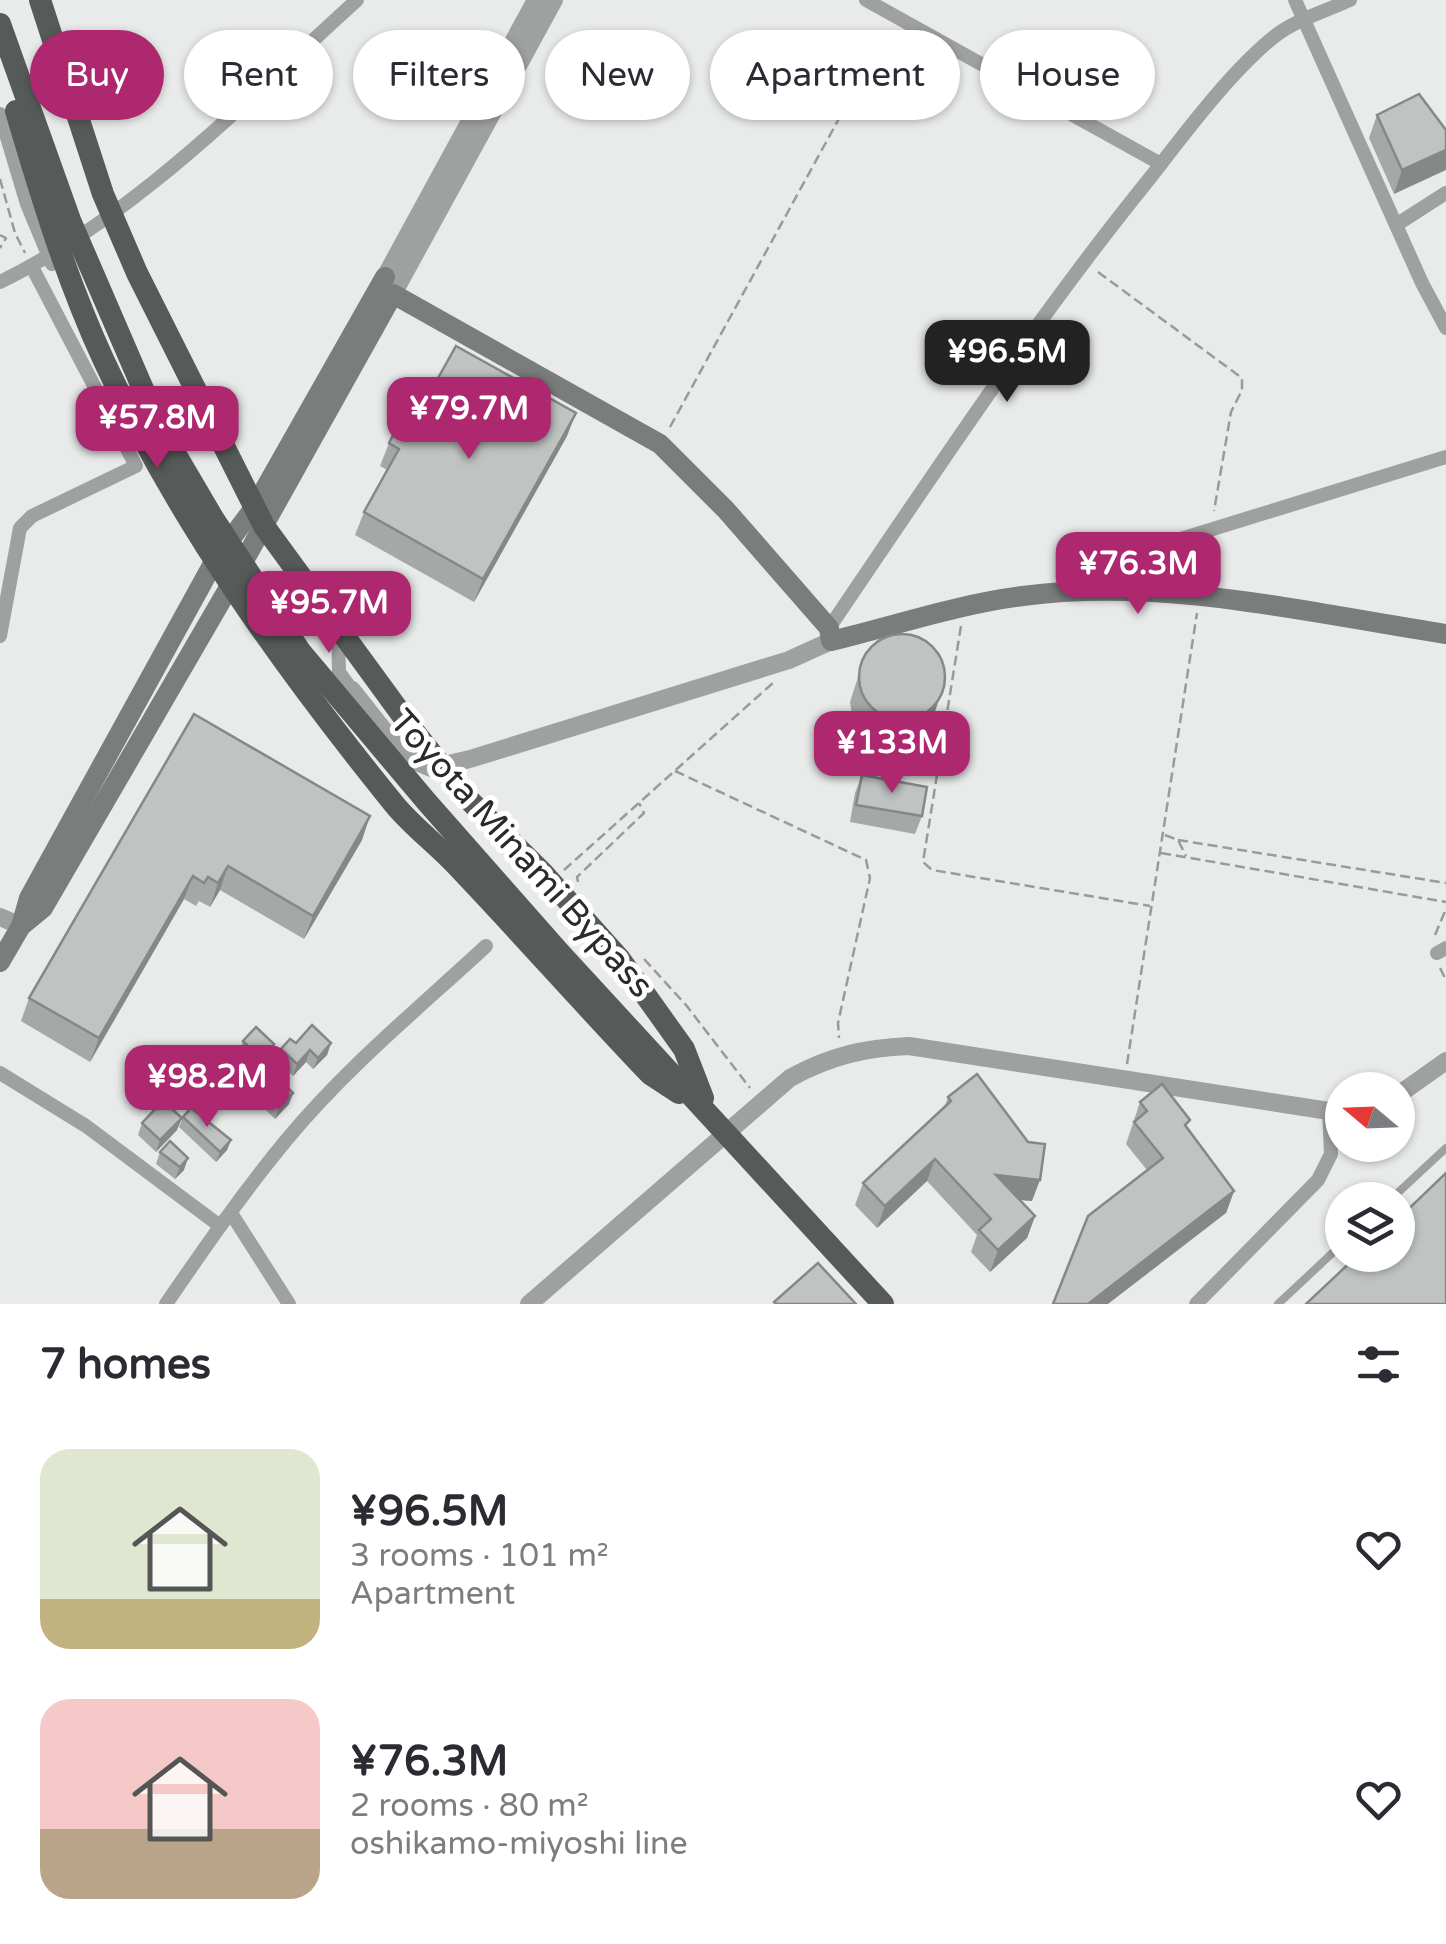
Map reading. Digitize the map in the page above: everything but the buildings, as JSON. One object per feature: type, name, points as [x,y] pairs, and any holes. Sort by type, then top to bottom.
[{"type":"highway","points":[[40,0],[103,194],[136,273],[259,517],[467,798],[544,872],[619,958],[684,1049],[708,1110]]},
{"type":"highway","points":[[0,24],[8,83],[44,208],[104,362],[170,486],[215,560],[289,666],[397,808],[453,861],[650,1074],[708,1110]]},
{"type":"highway","name":"Toyota Minami Bypass","points":[[0,24],[104,304],[159,426],[213,518],[300,650],[560,953],[883,1304]]},
{"type":"main road","points":[[21,926],[43,908],[231,584],[259,517],[389,286],[660,444],[726,510],[830,635],[1055,592],[1154,592],[1446,634]]},
{"type":"main road","points":[[0,962],[21,926],[30,898],[215,560],[259,517]]},
{"type":"street","points":[[0,282],[32,266],[147,189],[357,0]]},
{"type":"street","points":[[389,286],[536,0]]},
{"type":"street","points":[[389,286],[554,0]]},
{"type":"street","points":[[866,0],[1161,164]]},
{"type":"street","points":[[1294,0],[1396,224],[1444,316]]},
{"type":"street","points":[[338,626],[339,672],[405,757],[431,768],[470,760],[789,660],[830,635],[1011,360],[1161,164],[1278,33],[1350,0]]},
{"type":"street","points":[[0,114],[38,231],[59,280],[104,362]]},
{"type":"street","points":[[1396,224],[1446,193]]},
{"type":"street","points":[[0,636],[20,528],[32,516],[136,466],[32,266]]},
{"type":"street","points":[[1055,592],[1090,567],[1446,456]]},
{"type":"street","points":[[289,666],[352,690]]},
{"type":"street","points":[[0,917],[21,926]]},
{"type":"street","points":[[166,1304],[290,1136],[360,1060],[486,946]]},
{"type":"street","points":[[529,1304],[790,1078],[840,1054],[910,1046],[1325,1108]]},
{"type":"street","points":[[1415,1083],[1446,1061]]},
{"type":"street","points":[[0,1073],[86,1126],[220,1226]]},
{"type":"street","points":[[1196,1304],[1318,1180],[1327,1162]]},
{"type":"street","points":[[230,1213],[289,1304]]},
{"type":"lane","points":[[1409,1182],[1446,1148]]},
{"type":"lane","points":[[1278,1304],[1325,1260]]},
{"type":"path","points":[[660,444],[895,16]]},
{"type":"path","points":[[0,179],[16,233],[32,266]]},
{"type":"path","points":[[0,235],[6,238],[0,248]]},
{"type":"path","points":[[1084,262],[1242,378],[1242,390],[1231,412],[1210,529],[1124,1080]]},
{"type":"path","points":[[964,608],[923,862],[932,870],[1152,906]]},
{"type":"path","points":[[560,875],[786,672],[789,660]]},
{"type":"path","points":[[675,771],[866,860],[870,878],[838,1023],[840,1054]]},
{"type":"path","points":[[578,886],[577,876],[644,813],[640,803]]},
{"type":"path","points":[[1163,834],[1178,840],[1446,883]]},
{"type":"path","points":[[1178,840],[1186,857]]},
{"type":"path","points":[[1160,853],[1446,902]]},
{"type":"path","points":[[638,952],[686,1005],[762,1102]]}]
